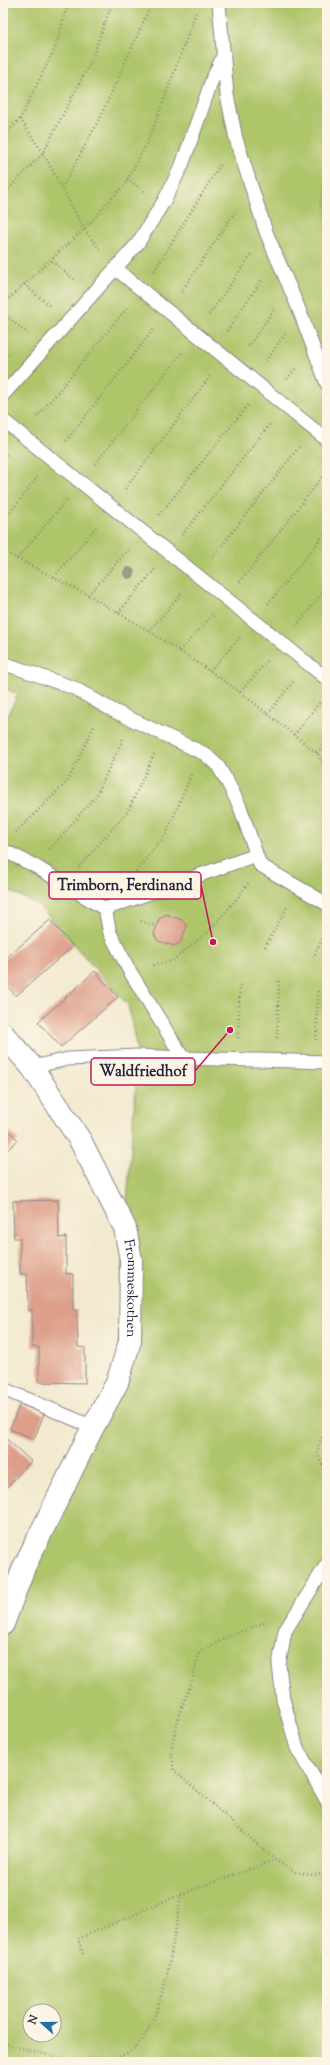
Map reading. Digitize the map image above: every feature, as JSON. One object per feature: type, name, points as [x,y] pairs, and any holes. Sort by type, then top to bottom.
[{"type":"street","name":"Frommeskothen","points":[[3,1034],[32,1067],[80,1140],[111,1199],[124,1228],[131,1260],[130,1341],[117,1383],[92,1428],[24,1567],[3,1624]]},
{"type":"lane","points":[[219,3],[227,95],[236,138],[266,232],[314,346],[327,384]]},
{"type":"lane","points":[[3,395],[67,321],[116,269],[138,243],[182,165],[212,80],[224,54]]},
{"type":"lane","points":[[116,269],[327,440]]},
{"type":"lane","points":[[3,420],[327,679]]},
{"type":"lane","points":[[3,663],[74,688],[104,705],[200,752],[218,766],[228,783],[240,808],[258,860],[297,887],[327,904]]},
{"type":"lane","points":[[3,850],[35,866],[105,909],[110,933],[129,970],[183,1058]]},
{"type":"lane","points":[[105,909],[258,860]]},
{"type":"lane","points":[[32,1067],[68,1059],[138,1056],[321,1062]]},
{"type":"lane","points":[[3,1389],[92,1428]]},
{"type":"lane","points":[[327,1564],[285,1632],[279,1664],[283,1698],[297,1748],[327,1801]]},
{"type":"path","points":[[3,137],[20,119],[56,46],[68,3]]},
{"type":"path","points":[[3,194],[43,152],[91,61],[112,3]]},
{"type":"path","points":[[62,188],[101,116],[152,3]]},
{"type":"path","points":[[3,304],[52,261],[84,229],[124,184],[150,137],[197,10]]},
{"type":"path","points":[[20,119],[43,152],[84,229],[116,269]]},
{"type":"path","points":[[22,435],[142,290],[236,138]]},
{"type":"path","points":[[127,179],[144,191]]},
{"type":"path","points":[[3,522],[168,311],[251,188]]},
{"type":"path","points":[[17,559],[81,482],[196,334],[266,232]]},
{"type":"path","points":[[54,577],[112,507],[220,353],[277,257]]},
{"type":"path","points":[[52,261],[92,295]]},
{"type":"path","points":[[24,284],[67,321]]},
{"type":"path","points":[[235,365],[290,287]]},
{"type":"path","points":[[3,312],[44,348]]},
{"type":"path","points":[[88,595],[144,533],[257,383],[300,312]]},
{"type":"path","points":[[273,396],[314,346]]},
{"type":"path","points":[[118,613],[169,552],[285,405]]},
{"type":"path","points":[[149,631],[198,576],[313,428]]},
{"type":"path","points":[[179,651],[227,599],[327,471]]},
{"type":"path","points":[[210,671],[254,621],[327,532]]},
{"type":"path","points":[[3,551],[88,595],[149,631],[210,671],[240,692],[317,753],[327,771]]},
{"type":"path","points":[[240,692],[327,587]]},
{"type":"path","points":[[268,714],[308,664]]},
{"type":"path","points":[[294,735],[322,699]]},
{"type":"path","points":[[14,834],[66,782],[104,705]]},
{"type":"path","points":[[35,866],[96,796],[132,719]]},
{"type":"path","points":[[64,884],[128,811],[163,734]]},
{"type":"path","points":[[317,753],[327,741]]},
{"type":"path","points":[[105,909],[166,834],[200,752]]},
{"type":"path","points":[[129,970],[172,961],[208,932],[236,900],[258,860]]},
{"type":"path","points":[[265,947],[297,887]]},
{"type":"path","points":[[313,958],[327,928]]},
{"type":"path","points":[[276,1061],[279,980]]},
{"type":"path","points":[[237,1060],[240,982]]},
{"type":"path","points":[[318,988],[321,1062]]},
{"type":"path","points":[[327,1431],[317,1445],[318,1455],[327,1475]]},
{"type":"path","points":[[290,1623],[267,1621],[229,1636],[199,1653],[192,1681],[179,1715],[171,1750],[174,1770],[275,1860],[295,1872],[312,1875],[327,1874]]},
{"type":"path","points":[[83,1954],[78,1939],[181,1894],[275,1860]]},
{"type":"path","points":[[100,2062],[118,2058],[140,2043],[152,2023],[163,1987],[181,1894]]},
{"type":"path","points":[[3,2043],[74,2062]]},
{"type":"green space","points":[[3,3],[327,3],[327,2062],[3,2062],[3,1624],[117,1383],[125,1228],[138,1056],[128,1005],[39,906],[3,887],[3,726],[18,694],[3,688]]},
{"type":"building","points":[[166,914],[182,920],[187,926],[180,943],[174,946],[158,941],[154,934],[159,919]]},
{"type":"building","points":[[50,920],[73,946],[16,996],[3,981],[3,961]]},
{"type":"building","points":[[95,971],[118,997],[61,1047],[38,1022]]},
{"type":"building","points":[[3,1125],[18,1140],[3,1154]]},
{"type":"building","points":[[58,1200],[59,1238],[66,1237],[66,1274],[73,1274],[73,1310],[77,1310],[78,1347],[85,1348],[85,1383],[39,1382],[39,1347],[32,1347],[32,1310],[28,1310],[27,1274],[20,1274],[20,1238],[14,1238],[13,1201]]},
{"type":"building","points":[[20,1404],[44,1414],[34,1439],[10,1429]]},
{"type":"building","points":[[3,1436],[31,1461],[3,1492]]},
{"type":"place","name":"Trimborn, Ferdinand","points":[[213,942]]},
{"type":"place","name":"Waldfriedhof","points":[[230,1030]]}]
